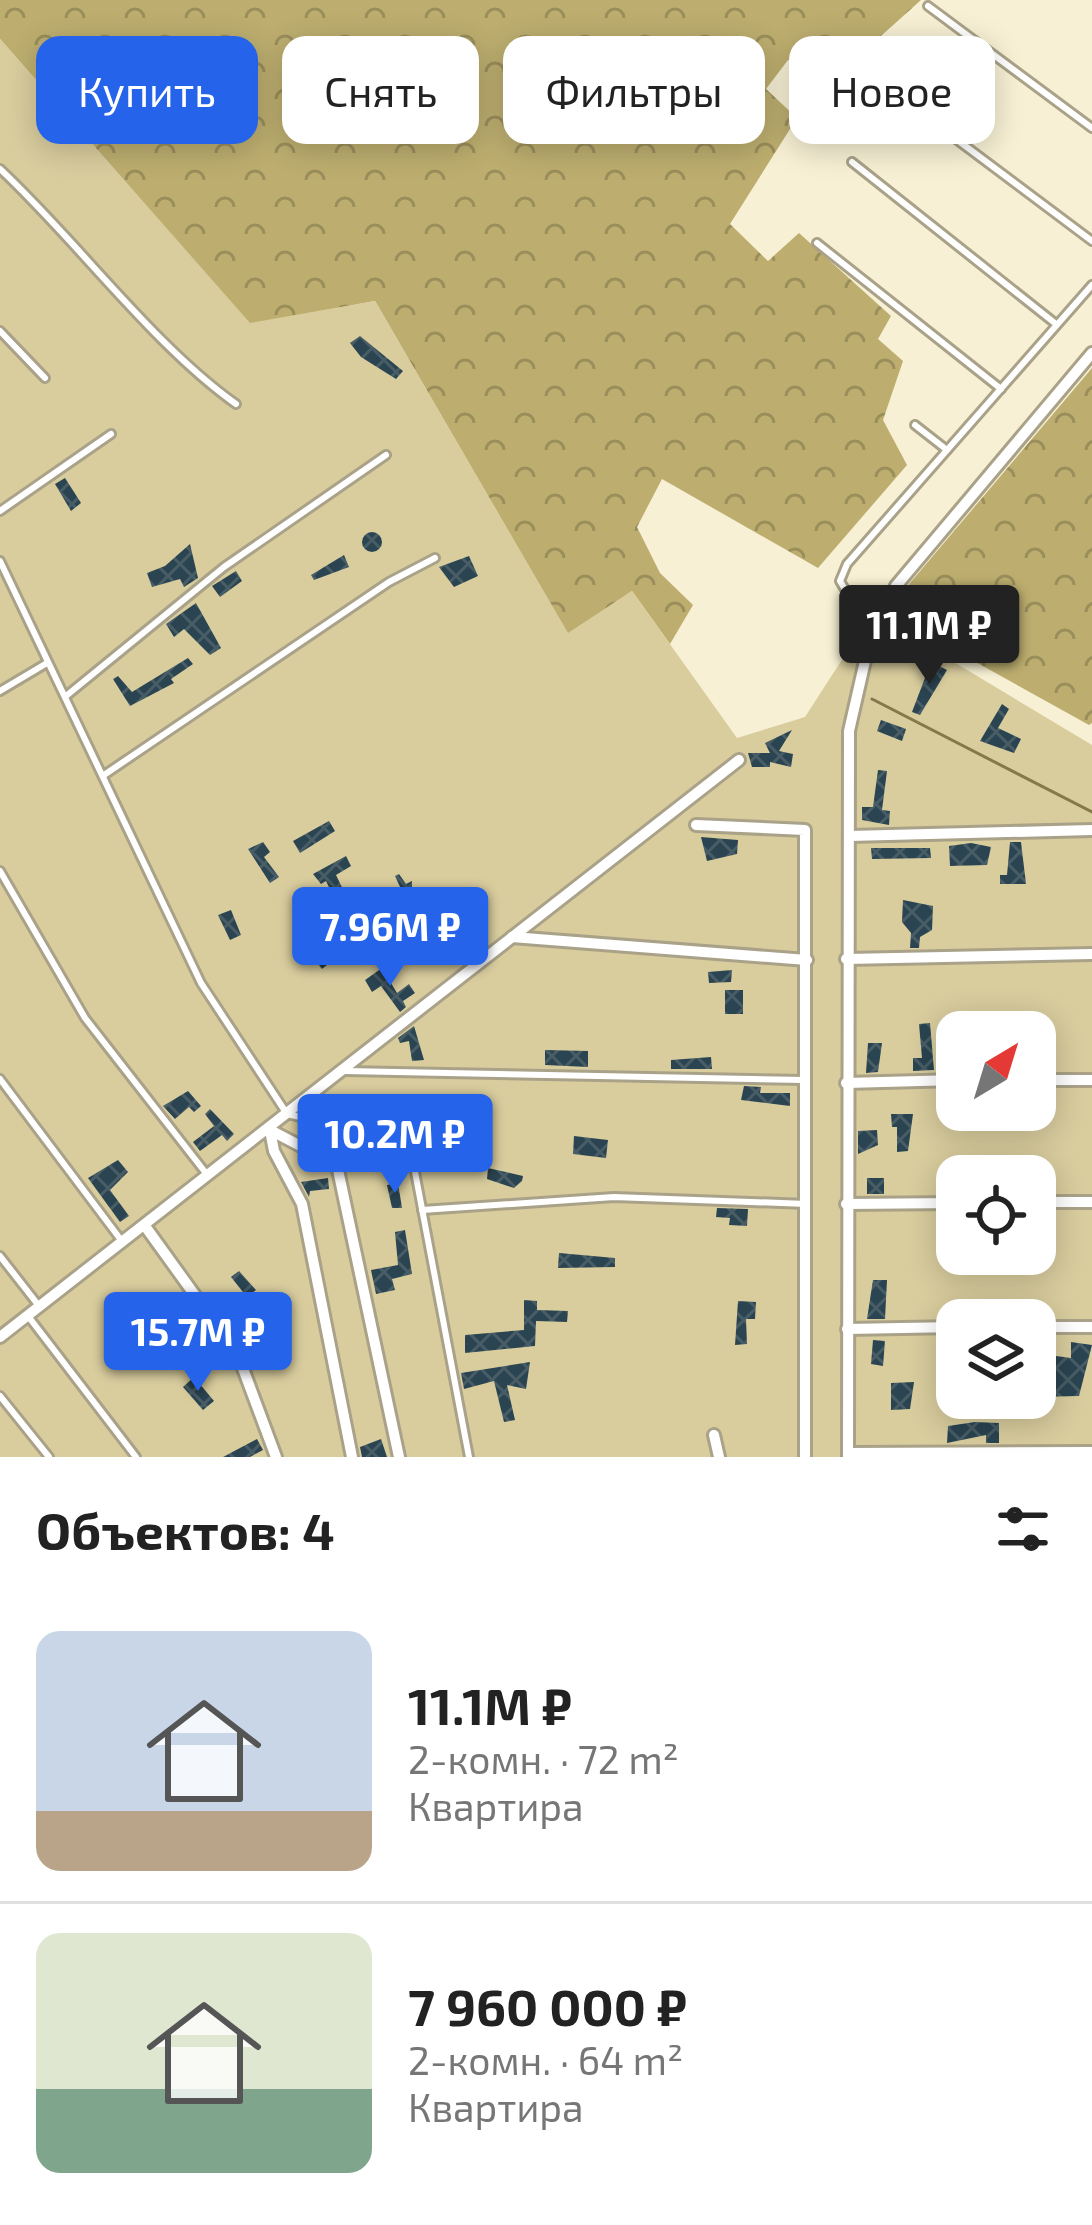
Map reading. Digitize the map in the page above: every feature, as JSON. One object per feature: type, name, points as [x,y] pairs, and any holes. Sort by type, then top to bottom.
[{"type":"street","points":[[1092,353],[896,586],[870,639],[849,731],[846,959],[848,1455],[1092,1452]]},
{"type":"street","points":[[0,1337],[145,1226],[205,1172],[270,1130],[558,896],[739,760]]},
{"type":"street","points":[[696,825],[805,830],[805,1457]]},
{"type":"street","points":[[849,836],[1092,830]]},
{"type":"street","points":[[512,938],[807,960]]},
{"type":"street","points":[[846,959],[1092,954]]},
{"type":"street","points":[[1056,1080],[1092,1080]]},
{"type":"street","points":[[846,1083],[936,1081]]},
{"type":"street","points":[[270,1130],[274,1151],[302,1204],[352,1457]]},
{"type":"street","points":[[270,1130],[337,1165],[399,1457]]},
{"type":"street","points":[[1056,1202],[1092,1202]]},
{"type":"street","points":[[846,1204],[936,1203]]},
{"type":"street","points":[[145,1226],[238,1355],[276,1457]]},
{"type":"street","points":[[1056,1327],[1092,1327]]},
{"type":"street","points":[[848,1329],[936,1328]]},
{"type":"street","points":[[714,1435],[719,1457]]},
{"type":"lane","points":[[928,6],[1092,128]]},
{"type":"lane","points":[[963,144],[1092,241]]},
{"type":"lane","points":[[851,162],[1057,325]]},
{"type":"lane","points":[[0,169],[67,231],[200,379],[236,404]]},
{"type":"lane","points":[[817,243],[1001,388]]},
{"type":"lane","points":[[880,618],[854,603],[840,581],[848,564],[1092,285]]},
{"type":"lane","points":[[0,331],[45,378]]},
{"type":"lane","points":[[915,425],[947,450]]},
{"type":"lane","points":[[0,511],[111,434]]},
{"type":"lane","points":[[66,696],[224,567],[386,455]]},
{"type":"lane","points":[[104,776],[389,583],[434,558]]},
{"type":"lane","points":[[0,561],[201,983],[287,1114],[391,1138],[412,1156],[469,1457]]},
{"type":"lane","points":[[0,691],[47,662]]},
{"type":"lane","points":[[0,871],[85,1018],[205,1172]]},
{"type":"lane","points":[[342,1070],[804,1080]]},
{"type":"lane","points":[[0,1078],[123,1243]]},
{"type":"lane","points":[[422,1210],[614,1197],[807,1204]]},
{"type":"lane","points":[[0,1256],[39,1306]]},
{"type":"lane","points":[[28,1316],[136,1457]]},
{"type":"lane","points":[[0,1396],[49,1457]]},
{"type":"green space","points":[[0,0],[921,0],[881,36],[789,36],[789,60],[766,89],[789,111],[789,131],[730,224],[768,261],[799,233],[891,316],[878,339],[903,361],[883,420],[907,465],[818,568],[662,479],[637,527],[660,573],[693,605],[670,644],[632,591],[568,634],[375,301],[250,324],[92,144],[258,144],[258,36],[36,36],[36,80],[0,39]]},
{"type":"green space","points":[[1092,368],[1089,725],[891,615],[910,583]]},
{"type":"shaded area","points":[[0,39],[36,80],[36,144],[92,144],[250,323],[375,301],[568,633],[632,591],[737,738],[805,717],[872,613],[1092,745],[1092,1457],[0,1457]]},
{"type":"building","points":[[360,336],[403,371],[396,379],[361,357],[350,343]]},
{"type":"building","points":[[65,478],[81,503],[71,511],[55,484]]},
{"type":"building","points":[[372,532],[382,542],[372,552],[362,542]]},
{"type":"building","points":[[190,544],[198,578],[184,587],[180,579],[152,587],[147,573],[165,566]]},
{"type":"building","points":[[344,555],[349,567],[314,580],[311,575]]},
{"type":"building","points":[[469,556],[478,576],[454,587],[439,567]]},
{"type":"building","points":[[236,571],[242,581],[220,597],[212,586]]},
{"type":"building","points":[[196,603],[221,648],[210,655],[184,629],[174,637],[166,624]]},
{"type":"building","points":[[188,658],[193,664],[171,679],[174,683],[130,706],[113,679],[118,676],[132,692]]},
{"type":"building","points":[[931,662],[947,670],[920,715],[912,712]]},
{"type":"building","points":[[1002,704],[1009,709],[998,728],[1021,739],[1014,753],[980,741]]},
{"type":"building","points":[[881,720],[906,729],[902,741],[877,731]]},
{"type":"building","points":[[792,730],[779,751],[793,754],[791,767],[770,762],[770,767],[752,767],[748,753],[770,753],[765,743]]},
{"type":"building","points":[[878,770],[887,771],[882,810],[890,811],[889,825],[862,820],[862,807],[873,807]]},
{"type":"building","points":[[329,821],[335,831],[300,853],[293,841]]},
{"type":"building","points":[[701,837],[738,840],[737,854],[707,861]]},
{"type":"building","points":[[263,842],[270,852],[264,857],[279,877],[270,883],[248,849]]},
{"type":"building","points":[[1010,842],[1021,842],[1026,884],[1000,884],[1000,875],[1007,875]]},
{"type":"building","points":[[949,846],[991,847],[987,865],[950,866]]},
{"type":"building","points":[[871,848],[930,848],[931,858],[872,859]]},
{"type":"building","points":[[346,856],[351,866],[336,875],[351,906],[330,923],[325,914],[338,906],[326,881],[321,884],[313,874]]},
{"type":"building","points":[[399,874],[406,884],[412,881],[412,894],[423,910],[413,915],[395,876]]},
{"type":"building","points":[[903,900],[933,906],[932,930],[920,937],[919,948],[910,948],[911,933],[902,922]]},
{"type":"building","points":[[231,910],[241,935],[230,940],[218,915]]},
{"type":"building","points":[[311,937],[332,961],[322,969],[302,944]]},
{"type":"building","points":[[382,968],[397,993],[409,984],[415,993],[403,1001],[406,1007],[400,1012],[381,986],[372,992],[365,980]]},
{"type":"building","points":[[732,970],[731,982],[709,983],[708,972]]},
{"type":"building","points":[[725,990],[743,990],[743,1014],[725,1014]]},
{"type":"building","points":[[930,1023],[934,1070],[913,1071],[913,1058],[922,1058],[919,1024]]},
{"type":"building","points":[[414,1026],[424,1060],[412,1061],[409,1041],[400,1043],[398,1038]]},
{"type":"building","points":[[868,1043],[882,1043],[878,1072],[866,1073]]},
{"type":"building","points":[[545,1050],[588,1051],[588,1067],[545,1065]]},
{"type":"building","points":[[711,1057],[712,1069],[671,1069],[671,1060]]},
{"type":"building","points":[[744,1086],[761,1087],[760,1093],[790,1093],[790,1106],[741,1100]]},
{"type":"building","points":[[188,1091],[201,1106],[194,1112],[189,1107],[175,1119],[163,1106]]},
{"type":"building","points":[[356,1098],[387,1101],[390,1122],[355,1117]]},
{"type":"building","points":[[210,1109],[234,1134],[227,1141],[222,1135],[200,1151],[193,1142],[214,1126],[205,1114]]},
{"type":"building","points":[[891,1114],[913,1114],[908,1151],[897,1152],[897,1127],[892,1127]]},
{"type":"building","points":[[877,1130],[878,1145],[858,1154],[858,1131]]},
{"type":"building","points":[[574,1136],[608,1140],[606,1158],[573,1154]]},
{"type":"building","points":[[118,1160],[128,1172],[110,1190],[129,1216],[120,1222],[88,1178]]},
{"type":"building","points":[[488,1168],[523,1176],[522,1181],[514,1188],[487,1179]]},
{"type":"building","points":[[328,1178],[329,1189],[310,1191],[309,1197],[301,1182]]},
{"type":"building","points":[[867,1178],[884,1178],[884,1194],[867,1194]]},
{"type":"building","points":[[398,1183],[402,1208],[392,1208],[387,1185]]},
{"type":"building","points":[[717,1208],[748,1209],[747,1226],[729,1225],[730,1218],[716,1217]]},
{"type":"building","points":[[405,1230],[412,1274],[392,1279],[395,1290],[376,1294],[371,1270],[398,1265],[395,1232]]},
{"type":"building","points":[[559,1253],[615,1258],[615,1267],[558,1268]]},
{"type":"building","points":[[239,1271],[256,1290],[247,1297],[231,1277]]},
{"type":"building","points":[[873,1280],[887,1280],[885,1319],[867,1319]]},
{"type":"building","points":[[524,1300],[537,1301],[537,1310],[568,1311],[567,1322],[536,1321],[535,1346],[465,1353],[465,1335],[524,1330]]},
{"type":"building","points":[[738,1301],[756,1302],[755,1319],[746,1319],[747,1344],[735,1345]]},
{"type":"building","points":[[873,1340],[885,1341],[883,1366],[871,1364]]},
{"type":"building","points":[[1071,1342],[1092,1345],[1079,1396],[1056,1397],[1056,1356],[1071,1358]]},
{"type":"building","points":[[530,1362],[526,1389],[507,1385],[515,1420],[504,1422],[494,1381],[464,1389],[461,1373]]},
{"type":"building","points":[[194,1377],[214,1401],[203,1410],[183,1387]]},
{"type":"building","points":[[914,1382],[910,1409],[891,1410],[891,1383]]},
{"type":"building","points":[[999,1423],[999,1443],[986,1443],[986,1435],[947,1443],[948,1426]]},
{"type":"building","points":[[257,1439],[263,1450],[250,1457],[223,1457]]},
{"type":"building","points":[[381,1439],[387,1457],[362,1457],[360,1447]]},
{"type":"waterway","points":[[872,699],[1092,812]]}]
